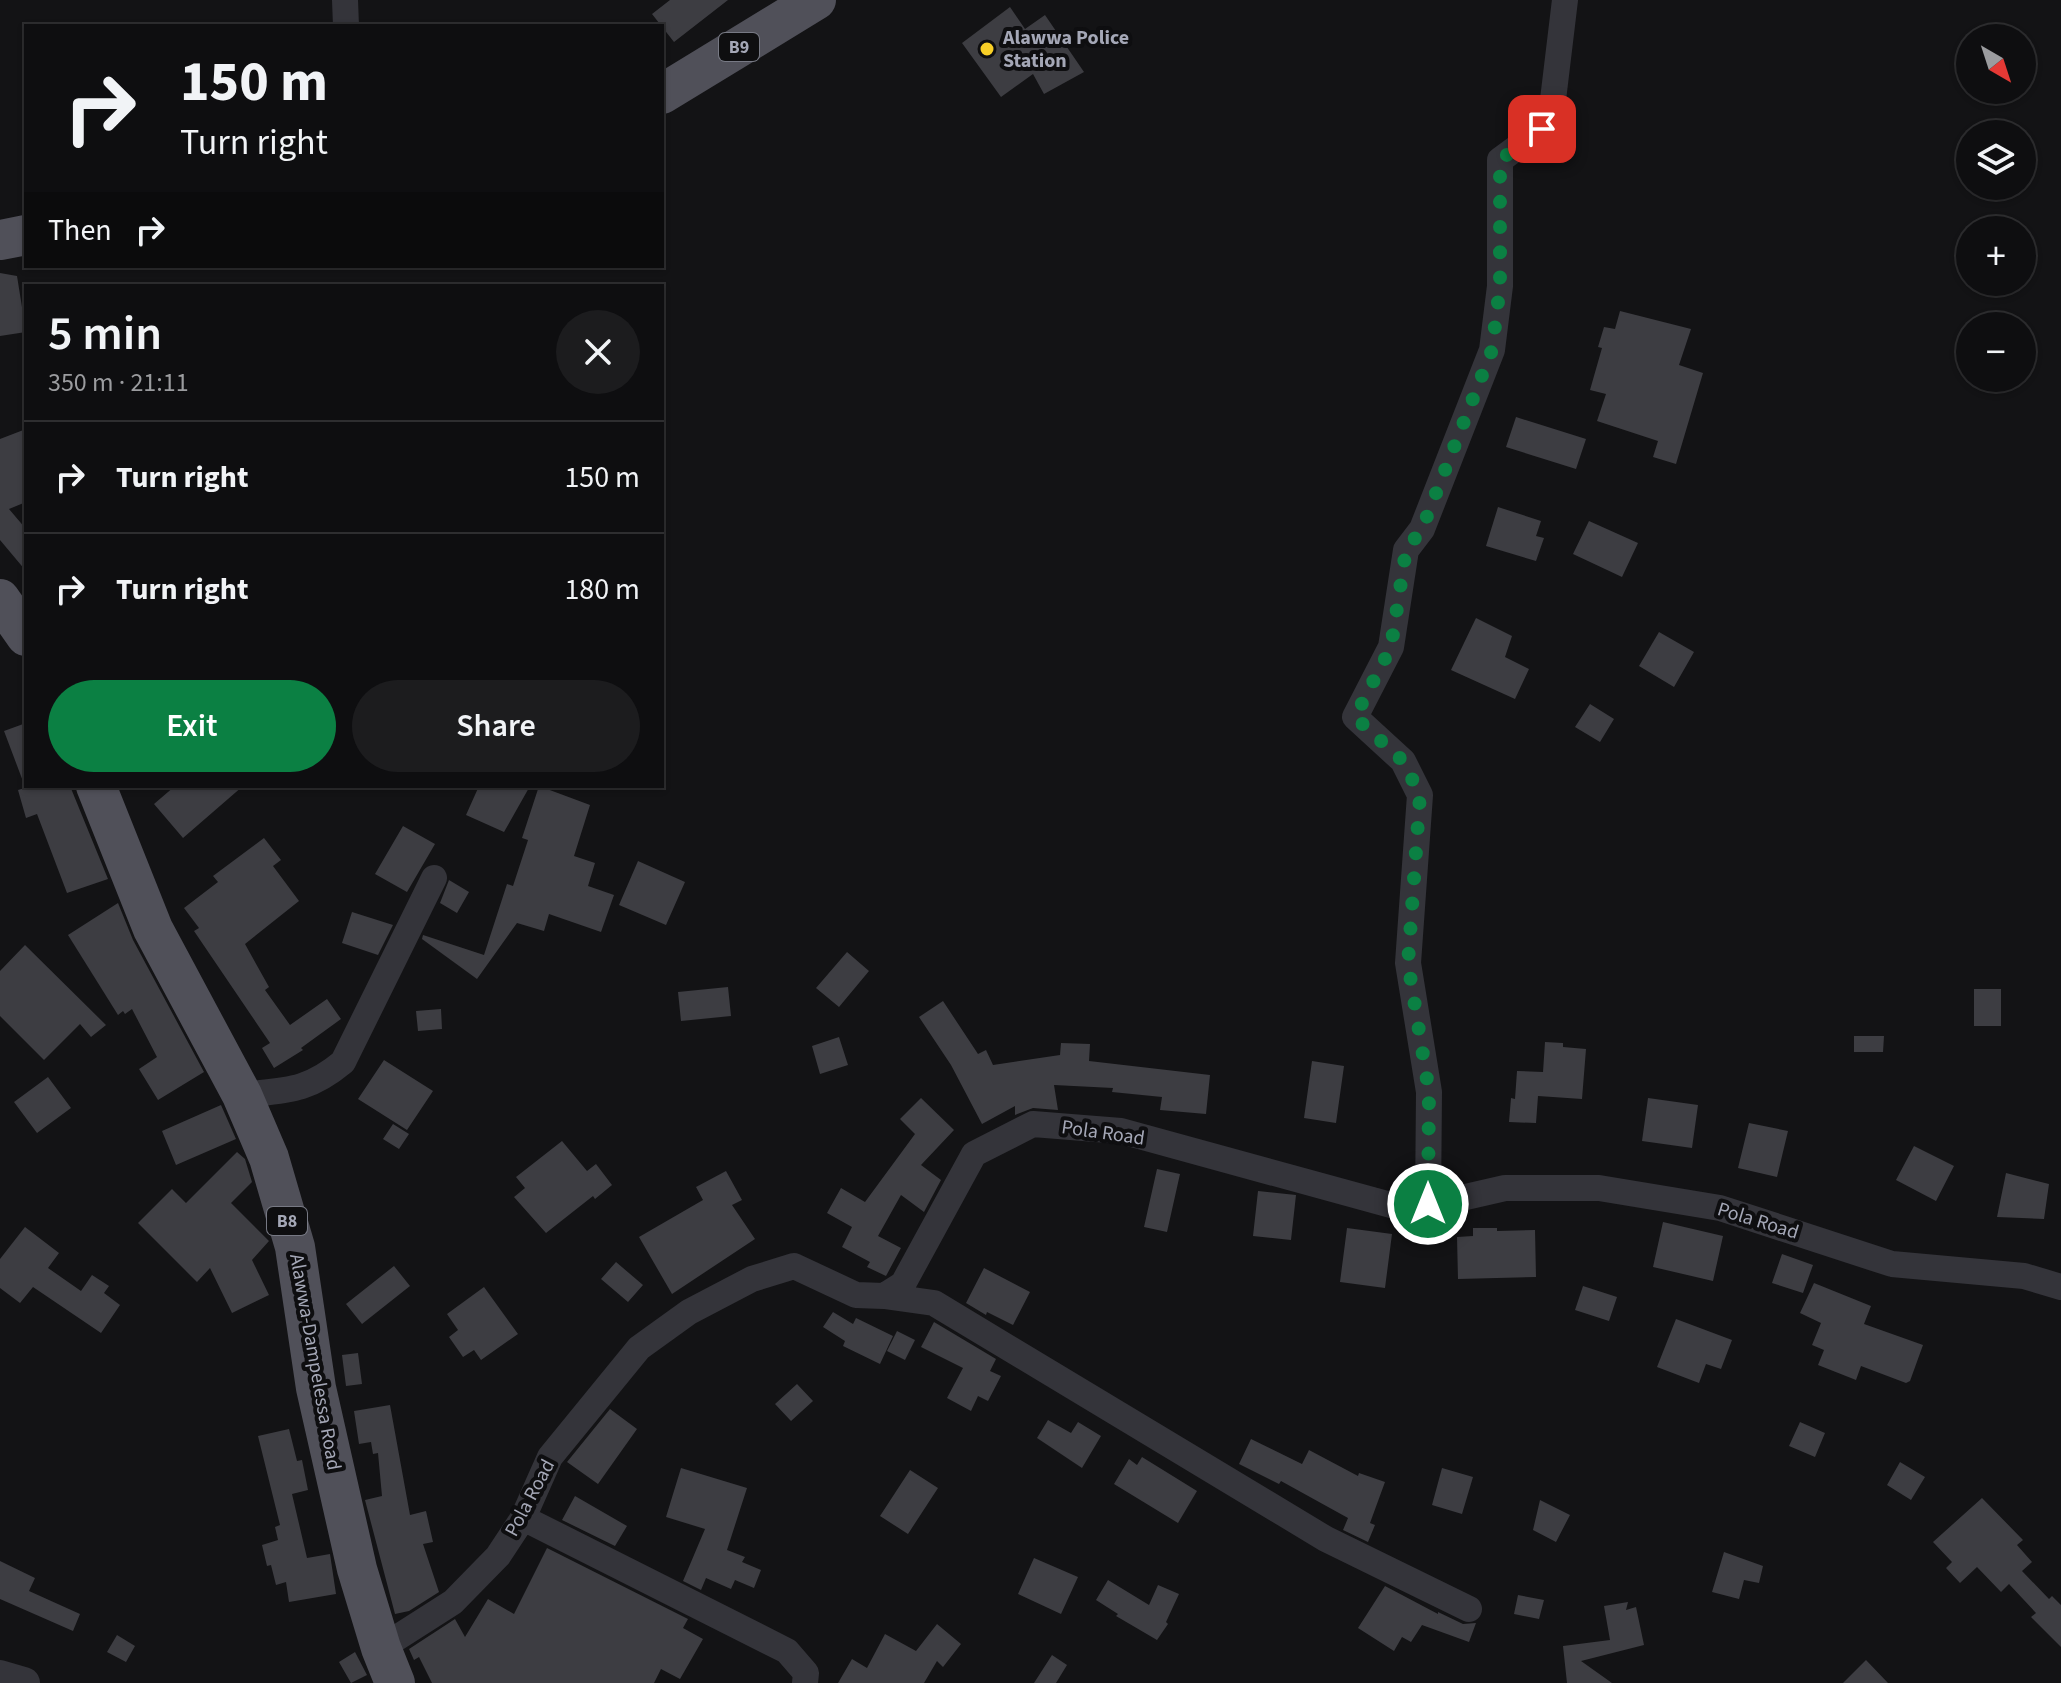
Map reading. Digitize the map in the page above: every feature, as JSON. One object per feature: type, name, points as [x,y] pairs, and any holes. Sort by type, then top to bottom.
[{"type":"main road","name":"B9","points":[[664,93],[816,0]]},
{"type":"main road","points":[[0,240],[24,235]]},
{"type":"main road","points":[[0,599],[24,633]]},
{"type":"main road","name":"Alawwa-Dampelessa Road","points":[[97,788],[134,888],[153,929],[242,1095],[269,1158],[295,1247],[316,1388],[357,1569],[388,1665]]},
{"type":"street","points":[[345,0],[346,24]]},
{"type":"street","points":[[1428,1204],[1429,1092],[1408,963],[1420,795],[1403,761],[1355,717],[1391,647],[1406,550],[1422,529],[1492,350],[1500,286],[1500,160],[1542,129],[1552,108],[1565,0]]},
{"type":"street","points":[[242,1095],[297,1088],[323,1079],[343,1062],[434,878]]},
{"type":"street","name":"Pola Road","points":[[388,1665],[498,1556],[523,1518],[550,1457],[602,1389],[639,1348],[689,1312],[752,1279],[794,1266],[856,1295],[884,1296],[903,1284],[974,1154],[1033,1124],[1121,1131],[1409,1210],[1505,1188],[1599,1188],[1720,1208],[1892,1264],[2024,1276],[2061,1287]]},
{"type":"street","points":[[884,1296],[934,1303],[1326,1539],[1469,1609]]},
{"type":"street","points":[[523,1518],[787,1651],[806,1673],[805,1683]]},
{"type":"street","points":[[0,1676],[24,1683]]},
{"type":"building","points":[[670,0],[728,0],[674,42],[664,29],[664,24],[660,24],[652,14]]},
{"type":"building","points":[[1010,7],[1025,29],[1045,15],[1084,72],[1044,94],[1033,74],[1001,97],[962,43]]},
{"type":"building","points":[[0,273],[17,276],[24,332],[0,336]]},
{"type":"building","points":[[1620,311],[1691,329],[1679,365],[1703,373],[1676,464],[1653,457],[1658,441],[1597,421],[1606,394],[1590,390],[1602,348],[1598,347],[1604,327],[1615,329]]},
{"type":"building","points":[[1516,417],[1586,439],[1576,469],[1506,447]]},
{"type":"building","points":[[24,430],[24,503],[9,509],[24,527],[24,569],[0,540],[0,439]]},
{"type":"building","points":[[1498,507],[1541,521],[1536,536],[1544,538],[1536,561],[1486,546]]},
{"type":"building","points":[[1589,521],[1638,543],[1622,577],[1573,554]]},
{"type":"building","points":[[1476,618],[1512,636],[1505,657],[1529,669],[1515,699],[1451,670]]},
{"type":"building","points":[[1659,632],[1694,652],[1674,687],[1639,666]]},
{"type":"building","points":[[1590,704],[1614,719],[1600,742],[1575,727]]},
{"type":"building","points":[[24,724],[24,784],[4,731]]},
{"type":"building","points":[[71,788],[108,879],[67,893],[37,814],[26,818],[18,790]]},
{"type":"building","points":[[173,788],[241,788],[183,838],[154,804]]},
{"type":"building","points":[[478,788],[529,788],[504,832],[466,815]]},
{"type":"building","points":[[538,788],[590,805],[574,856],[595,863],[588,886],[614,895],[601,932],[549,914],[544,931],[517,923],[477,979],[422,939],[423,935],[484,955],[507,884],[513,886],[528,840],[522,838]]},
{"type":"building","points":[[403,826],[435,844],[407,892],[375,874]]},
{"type":"building","points":[[264,838],[281,860],[273,866],[299,901],[245,944],[269,987],[265,990],[290,1025],[327,999],[341,1019],[301,1048],[303,1050],[274,1068],[262,1048],[270,1043],[194,931],[199,928],[184,908],[218,882],[213,876]]},
{"type":"building","points":[[638,861],[685,882],[666,925],[619,905]]},
{"type":"building","points":[[449,880],[469,892],[457,913],[440,903]]},
{"type":"building","points":[[118,903],[133,940],[204,1072],[158,1100],[139,1069],[157,1057],[132,1009],[118,1015],[68,935]]},
{"type":"building","points":[[352,912],[393,925],[378,955],[342,943]]},
{"type":"building","points":[[25,945],[106,1025],[91,1037],[80,1024],[44,1060],[0,1016],[0,971]]},
{"type":"building","points":[[847,952],[869,971],[839,1007],[816,988]]},
{"type":"building","points":[[728,987],[731,1016],[681,1021],[678,992]]},
{"type":"building","points":[[1974,989],[2001,989],[2001,1026],[1974,1026]]},
{"type":"building","points":[[943,1001],[978,1054],[986,1050],[993,1065],[1060,1055],[1061,1043],[1090,1044],[1089,1061],[1210,1075],[1206,1114],[1160,1110],[1162,1097],[1112,1092],[1113,1088],[1054,1085],[1058,1110],[1033,1108],[1015,1115],[1015,1106],[982,1124],[951,1065],[919,1017]]},
{"type":"building","points":[[441,1009],[442,1029],[418,1031],[416,1011]]},
{"type":"building","points":[[1854,1036],[1884,1036],[1883,1052],[1854,1052]]},
{"type":"building","points":[[839,1037],[848,1065],[820,1074],[812,1046]]},
{"type":"building","points":[[1545,1042],[1586,1049],[1582,1099],[1538,1096],[1536,1123],[1509,1122],[1517,1071],[1543,1072]]},
{"type":"building","points":[[384,1060],[433,1091],[407,1130],[358,1099]]},
{"type":"building","points":[[1312,1061],[1344,1066],[1336,1123],[1304,1118]]},
{"type":"building","points":[[48,1077],[71,1108],[37,1133],[14,1102]]},
{"type":"building","points":[[921,1098],[954,1130],[921,1165],[941,1180],[924,1212],[901,1195],[878,1236],[901,1248],[886,1276],[867,1267],[870,1262],[842,1247],[852,1227],[827,1213],[841,1188],[865,1202],[915,1134],[900,1119]]},
{"type":"building","points":[[1648,1098],[1698,1105],[1692,1148],[1642,1141]]},
{"type":"building","points":[[221,1105],[236,1139],[176,1165],[162,1131]]},
{"type":"building","points":[[1749,1123],[1788,1131],[1777,1177],[1738,1168]]},
{"type":"building","points":[[393,1124],[409,1134],[399,1149],[383,1139]]},
{"type":"building","points":[[562,1141],[587,1171],[596,1164],[612,1185],[546,1233],[514,1197],[525,1188],[516,1177]]},
{"type":"building","points":[[1914,1146],[1954,1166],[1936,1201],[1896,1180]]},
{"type":"building","points":[[237,1152],[245,1159],[252,1182],[231,1203],[269,1241],[252,1260],[269,1295],[232,1313],[210,1268],[197,1282],[138,1223],[172,1189],[186,1203]]},
{"type":"building","points":[[1157,1169],[1180,1174],[1167,1232],[1144,1227]]},
{"type":"building","points":[[726,1171],[742,1200],[732,1205],[755,1239],[672,1294],[639,1237],[703,1200],[696,1187]]},
{"type":"building","points":[[2006,1173],[2049,1184],[2044,1219],[1997,1217]]},
{"type":"building","points":[[1258,1191],[1296,1195],[1291,1240],[1253,1236]]},
{"type":"building","points":[[1663,1222],[1723,1236],[1713,1281],[1653,1267]]},
{"type":"building","points":[[25,1227],[59,1253],[48,1268],[81,1291],[92,1275],[109,1286],[104,1293],[120,1305],[101,1333],[33,1287],[20,1303],[0,1288],[0,1259]]},
{"type":"building","points":[[1347,1228],[1392,1234],[1385,1288],[1340,1282]]},
{"type":"building","points":[[1473,1228],[1535,1230],[1536,1277],[1458,1279],[1457,1237],[1473,1236]]},
{"type":"building","points":[[1782,1254],[1813,1265],[1803,1293],[1772,1283]]},
{"type":"building","points":[[616,1262],[643,1285],[628,1302],[601,1279]]},
{"type":"building","points":[[394,1266],[410,1286],[362,1324],[346,1304]]},
{"type":"building","points":[[984,1268],[1030,1292],[1013,1325],[966,1303]]},
{"type":"building","points":[[1814,1283],[1871,1306],[1864,1324],[1923,1345],[1910,1381],[1906,1383],[1861,1366],[1856,1380],[1818,1365],[1824,1350],[1812,1345],[1821,1323],[1800,1313]]},
{"type":"building","points":[[1583,1286],[1617,1297],[1609,1321],[1575,1310]]},
{"type":"building","points":[[484,1287],[518,1334],[481,1360],[474,1350],[463,1357],[449,1337],[458,1330],[447,1314]]},
{"type":"building","points":[[833,1312],[853,1324],[856,1318],[893,1336],[880,1364],[843,1346],[845,1341],[823,1327]]},
{"type":"building","points":[[1676,1319],[1732,1340],[1721,1369],[1706,1364],[1699,1383],[1657,1367]]},
{"type":"building","points":[[934,1322],[996,1359],[990,1371],[1001,1376],[988,1401],[978,1396],[971,1411],[947,1398],[963,1368],[921,1347]]},
{"type":"building","points":[[897,1331],[915,1340],[905,1360],[887,1351]]},
{"type":"building","points":[[358,1353],[362,1384],[346,1386],[342,1355]]},
{"type":"building","points":[[797,1384],[813,1401],[791,1421],[775,1404]]},
{"type":"building","points":[[390,1405],[410,1515],[426,1511],[433,1542],[423,1544],[439,1592],[409,1611],[395,1614],[365,1500],[382,1496],[378,1453],[373,1454],[371,1442],[359,1444],[354,1411]]},
{"type":"building","points":[[610,1409],[637,1429],[598,1484],[567,1462]]},
{"type":"building","points":[[1048,1420],[1071,1433],[1078,1422],[1101,1436],[1082,1468],[1037,1438]]},
{"type":"building","points":[[1800,1422],[1825,1433],[1815,1457],[1789,1446]]},
{"type":"building","points":[[289,1429],[297,1461],[302,1460],[308,1490],[292,1494],[307,1558],[330,1554],[336,1594],[289,1602],[286,1582],[276,1585],[262,1545],[278,1540],[275,1527],[280,1525],[258,1436]]},
{"type":"building","points":[[1251,1439],[1302,1464],[1309,1450],[1358,1476],[1359,1473],[1385,1482],[1370,1523],[1375,1525],[1368,1542],[1343,1530],[1348,1518],[1281,1481],[1279,1484],[1239,1464]]},
{"type":"building","points":[[1142,1457],[1197,1491],[1178,1523],[1114,1484],[1129,1459],[1137,1465]]},
{"type":"building","points":[[1900,1462],[1925,1477],[1911,1500],[1887,1485]]},
{"type":"building","points":[[681,1468],[747,1488],[727,1550],[745,1557],[742,1562],[761,1570],[754,1588],[735,1580],[731,1589],[706,1578],[701,1590],[683,1581],[705,1529],[666,1517]]},
{"type":"building","points":[[1442,1468],[1473,1477],[1462,1514],[1432,1505]]},
{"type":"building","points":[[910,1470],[938,1488],[908,1534],[880,1516]]},
{"type":"building","points":[[575,1496],[627,1526],[615,1546],[562,1520]]},
{"type":"building","points":[[1982,1498],[2023,1540],[2017,1545],[2032,1562],[2022,1571],[2049,1599],[2052,1596],[2061,1605],[2061,1647],[2031,1617],[2036,1613],[2009,1584],[2001,1592],[1977,1567],[1960,1583],[1946,1568],[1952,1562],[1933,1542]]},
{"type":"building","points":[[1540,1500],[1570,1515],[1556,1542],[1533,1530]]},
{"type":"building","points":[[547,1548],[688,1619],[683,1628],[703,1639],[680,1679],[661,1669],[654,1683],[432,1683],[419,1657],[414,1660],[409,1649],[455,1619],[465,1637],[488,1599],[514,1614]]},
{"type":"building","points":[[1724,1552],[1763,1566],[1759,1583],[1744,1580],[1739,1599],[1712,1592]]},
{"type":"building","points":[[1034,1558],[1078,1577],[1061,1614],[1018,1594]]},
{"type":"building","points":[[0,1561],[35,1578],[29,1591],[80,1614],[73,1631],[0,1599]]},
{"type":"building","points":[[1108,1580],[1149,1605],[1158,1585],[1179,1594],[1166,1622],[1168,1624],[1157,1640],[1116,1616],[1118,1614],[1096,1600]]},
{"type":"building","points":[[1385,1586],[1438,1614],[1463,1624],[1476,1623],[1469,1642],[1422,1625],[1411,1642],[1402,1637],[1394,1651],[1358,1628]]},
{"type":"building","points":[[1518,1595],[1544,1600],[1539,1619],[1514,1614]]},
{"type":"building","points":[[1628,1602],[1626,1610],[1636,1607],[1644,1645],[1581,1661],[1612,1683],[1567,1683],[1563,1646],[1610,1640],[1604,1606]]},
{"type":"building","points":[[937,1624],[961,1644],[943,1667],[937,1661],[924,1683],[838,1683],[852,1659],[867,1668],[885,1634],[916,1651]]},
{"type":"building","points":[[117,1635],[135,1646],[126,1662],[107,1652]]},
{"type":"building","points":[[355,1652],[367,1675],[351,1683],[339,1662]]},
{"type":"building","points":[[1052,1655],[1067,1665],[1056,1683],[1034,1683]]},
{"type":"building","points":[[1866,1660],[1888,1683],[1843,1683]]},
{"type":"place","name":"Alawwa Police Station","points":[[987,49]]},
{"type":"route","points":[[1428,1204],[1429,1092],[1408,963],[1420,795],[1403,761],[1355,717],[1391,647],[1406,550],[1422,529],[1492,350],[1500,286],[1500,160],[1542,129]]}]
